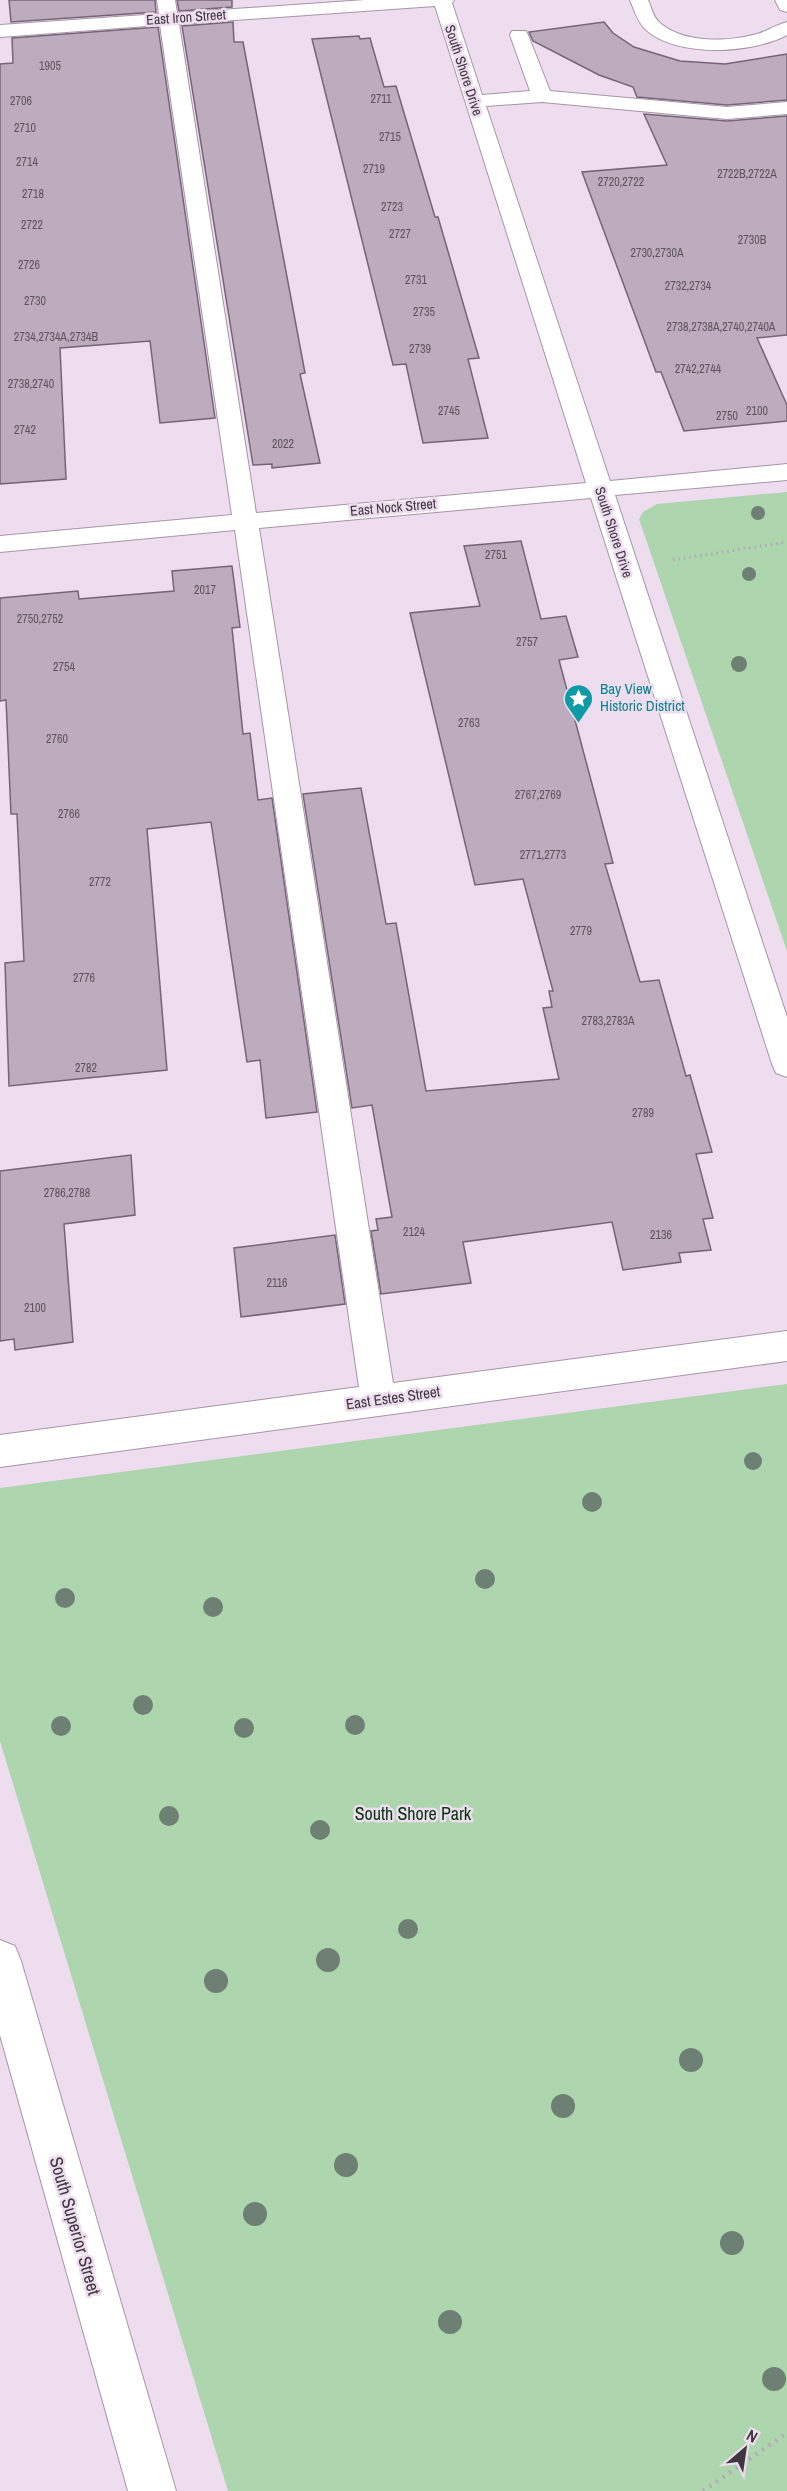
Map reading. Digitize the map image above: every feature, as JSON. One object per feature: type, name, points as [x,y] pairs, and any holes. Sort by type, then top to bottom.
[{"type":"street","name":"East Iron Street","points":[[0,31],[167,9],[443,0]]},
{"type":"street","name":"South Shore Drive","points":[[443,0],[787,1064]]},
{"type":"street","points":[[639,0],[651,25],[674,37],[711,45],[745,43],[773,38],[787,28]]},
{"type":"street","points":[[784,0],[787,6]]},
{"type":"street","points":[[167,9],[245,521],[256,578],[378,1400]]},
{"type":"street","points":[[519,35],[542,96]]},
{"type":"street","points":[[474,101],[542,96],[727,113],[787,108]]},
{"type":"street","name":"East Nock Street","points":[[0,544],[787,472]]},
{"type":"street","name":"East Estes Street","points":[[0,1451],[787,1346]]},
{"type":"street","name":"South Superior Street","points":[[0,1960],[152,2491]]},
{"type":"path","points":[[673,560],[787,542]]},
{"type":"path","points":[[703,2491],[787,2433]]},
{"type":"green space","points":[[787,492],[787,951],[639,519],[643,512],[657,504]]},
{"type":"green space","name":"South Shore Park","points":[[787,1384],[787,2491],[228,2491],[0,1741],[0,1488]]},
{"type":"building","points":[[9,0],[155,0],[156,12],[11,22]]},
{"type":"building","points":[[177,0],[232,0],[232,7],[179,11]]},
{"type":"building","points":[[233,22],[234,42],[243,42],[305,373],[300,374],[320,463],[272,468],[272,464],[253,465],[182,26]]},
{"type":"building","points":[[604,22],[613,33],[634,47],[680,61],[725,64],[787,54],[787,100],[727,105],[637,97],[633,87],[599,75],[533,41],[529,32]]},
{"type":"building","points":[[158,27],[215,418],[160,423],[150,341],[60,348],[66,479],[0,484],[0,64],[13,63],[12,38]]},
{"type":"building","points":[[359,36],[360,39],[370,38],[384,87],[396,86],[435,217],[438,217],[479,358],[468,359],[488,438],[423,443],[406,364],[393,365],[312,39]]},
{"type":"building","points":[[644,114],[727,121],[787,116],[787,335],[757,338],[787,405],[787,421],[684,431],[661,372],[656,372],[582,172],[667,165]]},
{"type":"building","points":[[521,541],[541,619],[566,616],[578,657],[559,660],[613,863],[605,864],[640,982],[659,980],[686,1076],[690,1075],[712,1152],[696,1154],[713,1218],[703,1219],[711,1250],[679,1253],[681,1262],[623,1270],[612,1222],[463,1242],[471,1283],[381,1294],[371,1231],[378,1230],[376,1219],[392,1217],[372,1105],[352,1108],[303,794],[361,788],[386,924],[396,923],[426,1091],[559,1079],[543,1008],[552,1007],[549,991],[553,991],[523,879],[475,885],[410,613],[480,606],[464,546]]},
{"type":"building","points":[[232,566],[240,627],[232,628],[243,734],[250,733],[258,800],[272,798],[317,1112],[266,1118],[260,1060],[247,1062],[211,822],[147,829],[167,1070],[9,1086],[5,963],[24,961],[17,814],[11,814],[6,700],[0,701],[0,598],[78,591],[79,599],[174,591],[172,571]]},
{"type":"building","points":[[131,1155],[135,1215],[64,1224],[73,1342],[15,1350],[14,1339],[0,1341],[0,1171]]},
{"type":"building","points":[[335,1235],[345,1304],[241,1317],[234,1248]]},
{"type":"place","name":"Bay View Historic District","points":[[579,724]]}]
